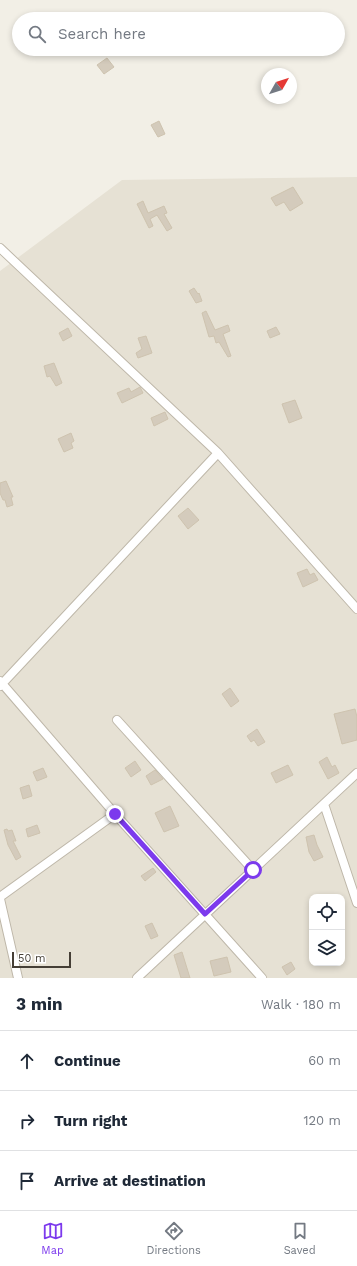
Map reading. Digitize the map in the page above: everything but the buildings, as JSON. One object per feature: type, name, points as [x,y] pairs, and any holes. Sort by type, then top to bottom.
[{"type":"street","points":[[0,248],[218,453],[357,609]]},
{"type":"street","points":[[218,453],[1,683],[115,814],[262,978]]},
{"type":"street","points":[[117,720],[253,870]]},
{"type":"street","points":[[137,978],[357,774]]},
{"type":"street","points":[[324,804],[357,903]]},
{"type":"street","points":[[18,978],[0,898],[115,814]]},
{"type":"shaded area","points":[[357,177],[357,978],[0,978],[0,271],[122,180]]},
{"type":"route","points":[[115,814],[205,914],[253,870]]}]
